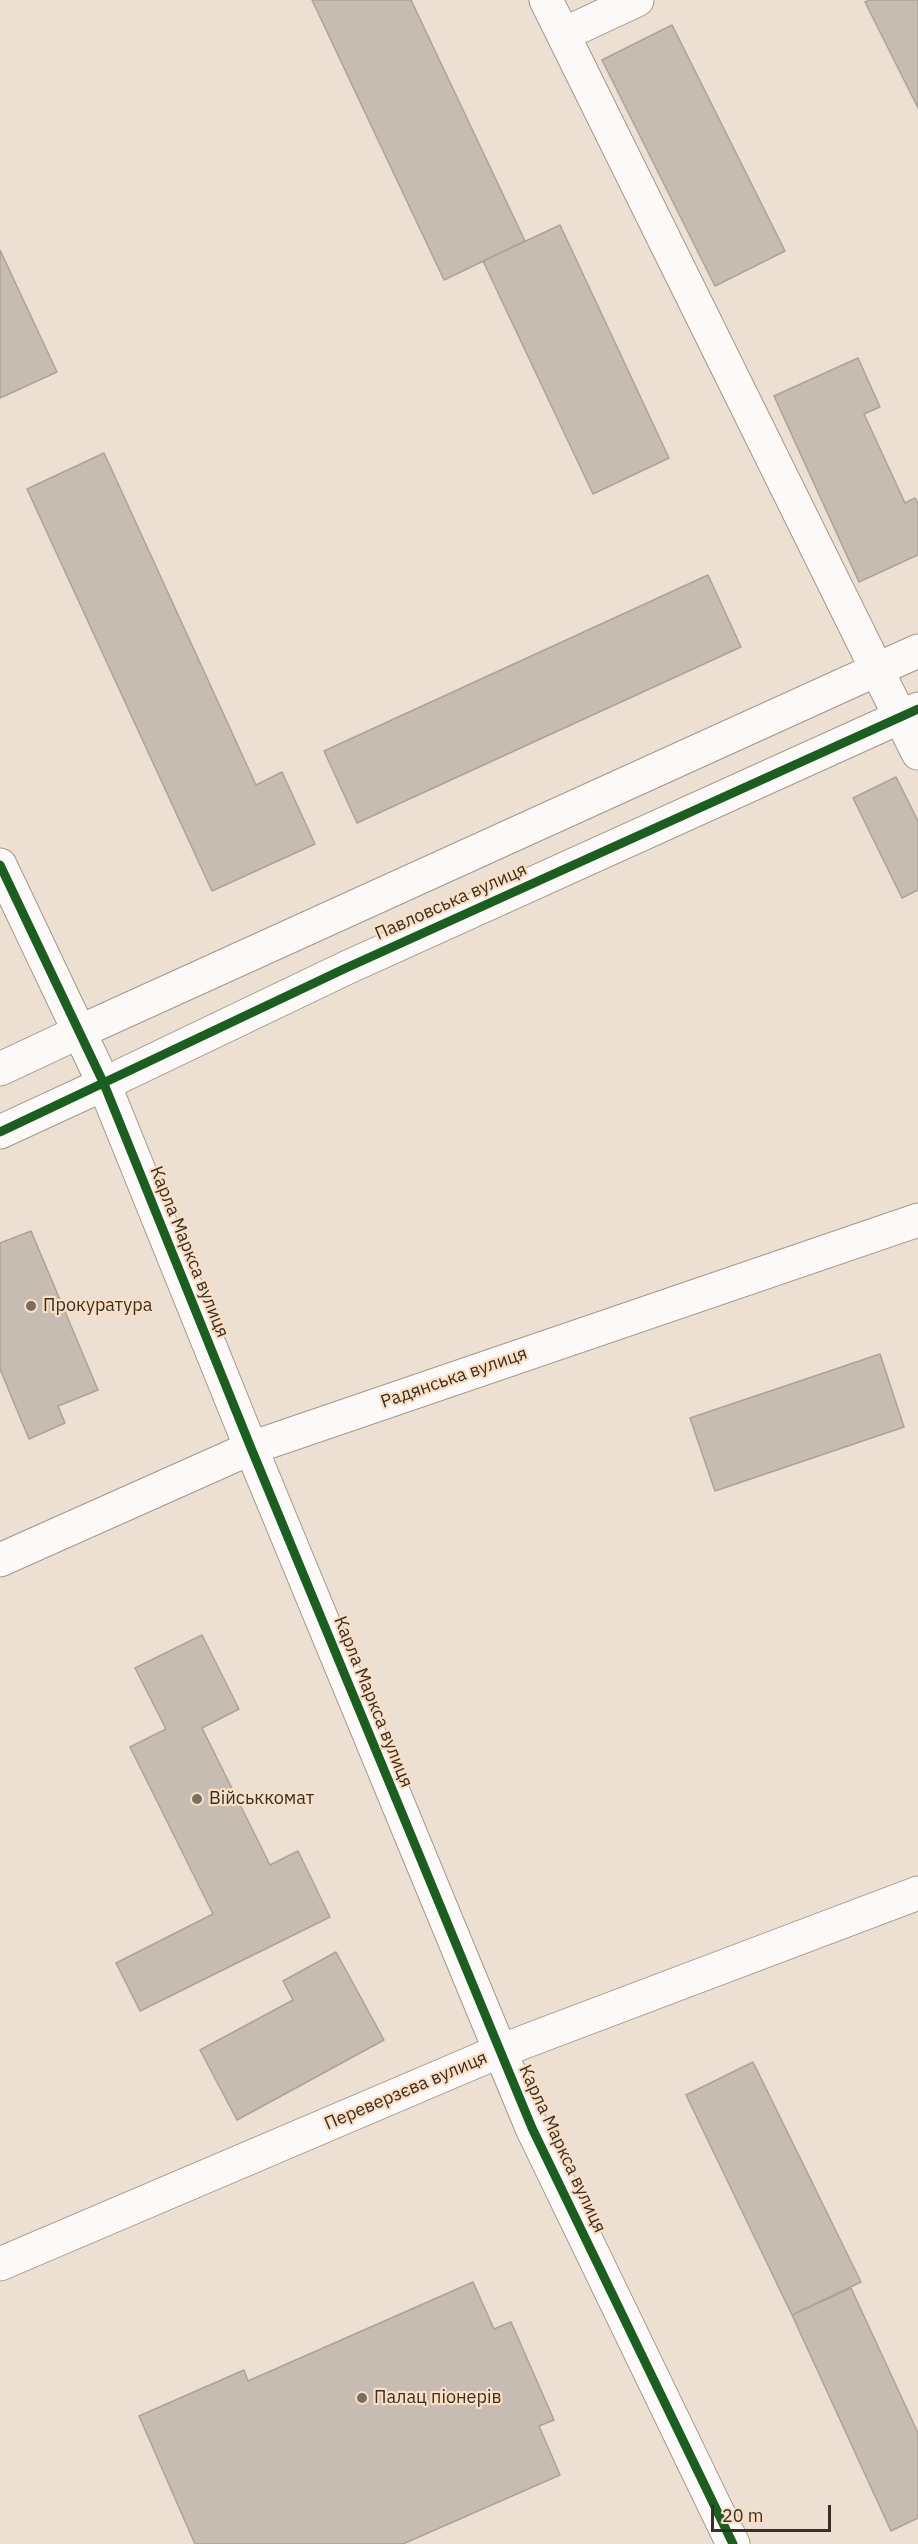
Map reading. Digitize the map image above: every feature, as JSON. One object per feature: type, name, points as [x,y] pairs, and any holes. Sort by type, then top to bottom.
[{"type":"street","points":[[546,0],[877,670],[910,713],[918,753]]},
{"type":"street","points":[[564,34],[638,0]]},
{"type":"street","name":"Павловська вулиця","points":[[0,1069],[918,651]]},
{"type":"street","name":"Павловська вулиця","points":[[0,1132],[346,968],[910,713]]},
{"type":"street","name":"Карла Маркса вулиця","points":[[0,865],[104,1084],[251,1448],[537,2138],[733,2544]]},
{"type":"street","name":"Радянська вулиця","points":[[0,1560],[251,1448],[918,1220]]},
{"type":"street","name":"Переверзєва вулиця","points":[[0,2264],[500,2051],[918,1893]]},
{"type":"building","points":[[312,0],[411,0],[525,241],[444,280]]},
{"type":"building","points":[[870,0],[918,0],[918,108],[865,2]]},
{"type":"building","points":[[672,25],[785,251],[715,286],[602,60]]},
{"type":"building","points":[[560,225],[669,458],[593,494],[483,261]]},
{"type":"building","points":[[0,250],[57,372],[0,398]]},
{"type":"building","points":[[858,358],[880,407],[864,414],[905,503],[915,498],[918,504],[918,555],[859,582],[774,396]]},
{"type":"building","points":[[104,453],[256,785],[282,772],[315,844],[212,891],[27,489]]},
{"type":"building","points":[[708,575],[741,647],[357,823],[324,751]]},
{"type":"building","points":[[896,777],[918,821],[918,890],[902,898],[853,798]]},
{"type":"building","name":"Прокуратура","points":[[31,1231],[98,1390],[58,1406],[65,1423],[29,1439],[0,1369],[0,1243]]},
{"type":"building","points":[[880,1354],[904,1427],[715,1491],[690,1418]]},
{"type":"building","name":"Військкомат","points":[[202,1635],[239,1709],[202,1728],[270,1865],[298,1851],[330,1917],[140,2011],[116,1963],[213,1914],[130,1747],[166,1729],[135,1668]]},
{"type":"building","points":[[336,1952],[384,2040],[237,2120],[200,2050],[293,2000],[283,1981]]},
{"type":"building","points":[[753,2062],[861,2282],[792,2315],[686,2095]]},
{"type":"building","name":"Палац піонерів","points":[[473,2282],[494,2329],[511,2322],[554,2420],[539,2426],[560,2475],[403,2544],[195,2544],[139,2416],[244,2370],[248,2381]]},
{"type":"building","points":[[851,2288],[918,2433],[918,2518],[891,2531],[792,2315]]},
{"type":"cycle path","points":[[0,1132],[346,968],[918,709]]},
{"type":"cycle path","points":[[0,865],[104,1084],[251,1448],[532,2128],[733,2544]]},
{"type":"place","name":"Прокуратура","points":[[31,1306]]},
{"type":"place","name":"Військкомат","points":[[197,1799]]},
{"type":"place","name":"Палац піонерів","points":[[362,2398]]}]
